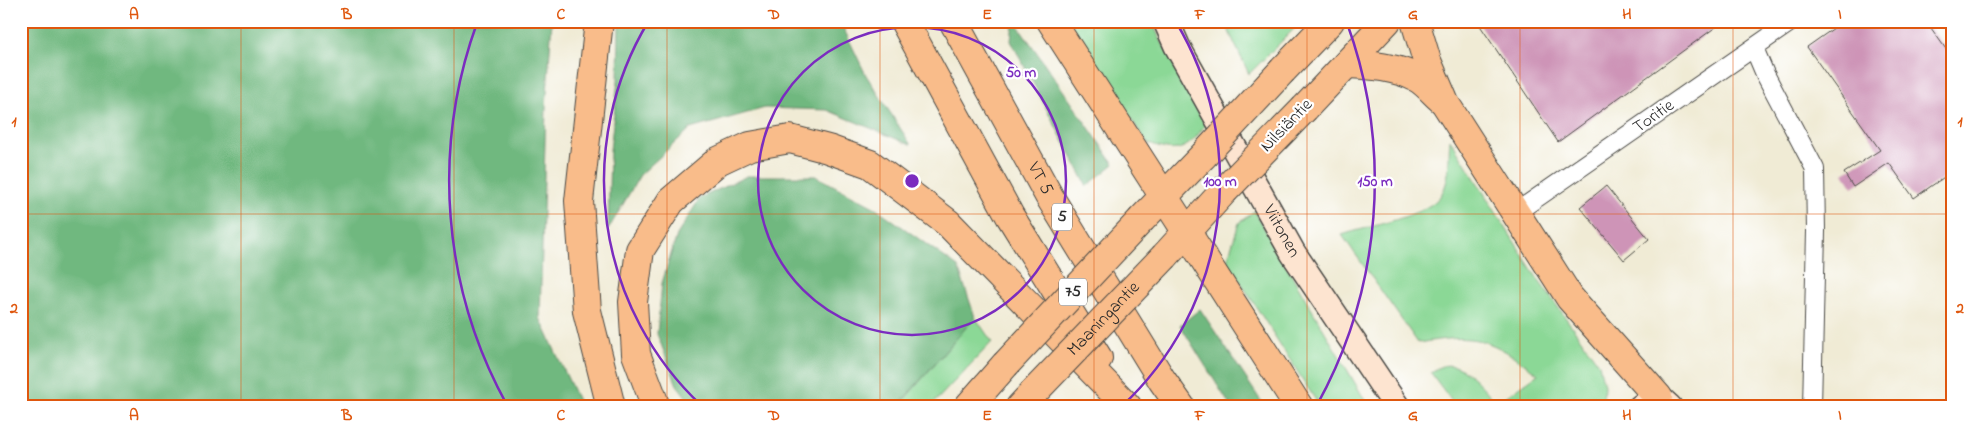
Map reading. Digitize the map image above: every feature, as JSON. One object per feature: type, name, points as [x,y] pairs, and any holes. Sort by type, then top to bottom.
[{"type":"main road","points":[[599,21],[579,200],[587,311],[611,407]]},
{"type":"main road","points":[[904,21],[1010,216],[1128,406]]},
{"type":"main road","name":"VT 5","points":[[953,21],[1049,196],[1162,380],[1182,407]]},
{"type":"main road","points":[[1051,21],[1299,407]]},
{"type":"main road","name":"Viitonen","points":[[1166,21],[1177,46],[1293,253],[1397,407]]},
{"type":"main road","name":"75","points":[[968,407],[1005,364],[1330,21]]},
{"type":"main road","name":"Nilsiäntie","points":[[1186,231],[1387,21]]},
{"type":"main road","points":[[1414,21],[1427,61],[1445,103],[1570,298],[1656,403]]},
{"type":"main road","points":[[1347,64],[1372,65],[1400,71],[1418,79],[1445,103]]},
{"type":"main road","points":[[656,407],[636,354],[632,302],[640,250],[671,201],[718,161],[750,146],[790,139],[828,149],[870,164],[948,223],[1128,406]]},
{"type":"main road","name":"Maaningantie","points":[[1027,400],[1165,256],[1186,231]]},
{"type":"street","name":"Toritie","points":[[1515,213],[1792,21]]},
{"type":"street","points":[[1754,48],[1765,74],[1815,169],[1816,231],[1810,402]]},
{"type":"green space","points":[[21,21],[552,21],[546,108],[540,318],[581,407],[21,407]]},
{"type":"green space","points":[[619,21],[840,21],[866,75],[911,145],[827,110],[765,108],[690,129],[640,175],[608,230],[610,150],[618,80]]},
{"type":"green space","points":[[1013,21],[1015,21],[1114,164],[1087,186],[1011,41]]},
{"type":"green space","points":[[1067,21],[1151,21],[1205,125],[1199,134],[1187,145],[1180,148],[1166,149],[1147,143]]},
{"type":"green space","points":[[1224,21],[1302,21],[1249,74]]},
{"type":"green space","points":[[1450,139],[1539,281],[1599,364],[1604,385],[1603,402],[1599,407],[1456,407],[1431,373],[1440,367],[1449,365],[1467,373],[1497,403],[1538,374],[1508,353],[1482,341],[1455,339],[1418,343],[1342,235],[1410,215],[1434,202],[1441,195],[1446,182]]},
{"type":"green space","points":[[747,176],[816,176],[876,208],[958,267],[975,317],[897,407],[694,407],[677,385],[657,334],[662,283],[677,235],[700,198]]},
{"type":"green space","points":[[1254,211],[1369,407],[1320,407],[1227,261],[1239,223]]},
{"type":"green space","points":[[1200,309],[1265,407],[1231,407],[1180,325]]},
{"type":"green space","points":[[975,317],[992,342],[930,407],[898,407]]},
{"type":"building","points":[[1477,21],[1724,21],[1558,142]]},
{"type":"building","points":[[1844,21],[1926,21],[1953,59],[1953,171],[1914,198],[1889,163],[1853,187],[1844,173],[1880,150],[1807,47]]},
{"type":"building","points":[[1606,186],[1649,239],[1624,260],[1580,207]]}]
